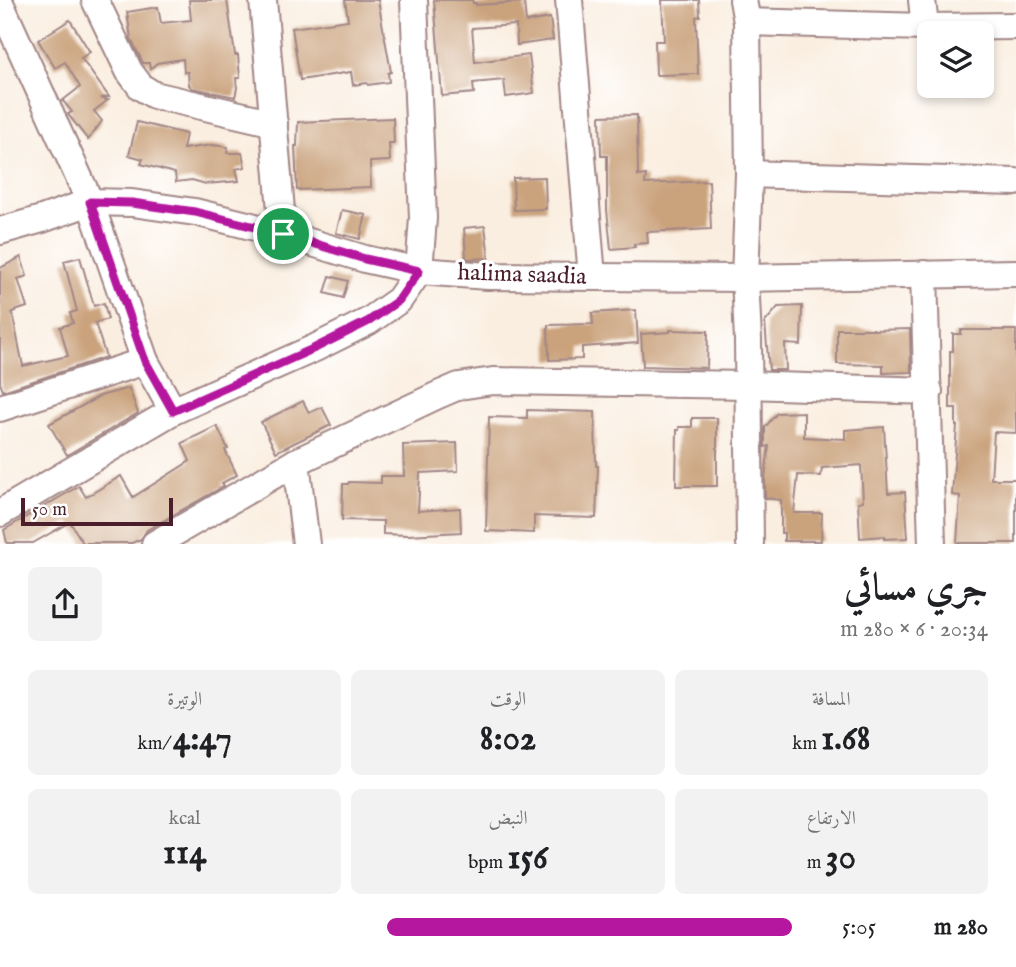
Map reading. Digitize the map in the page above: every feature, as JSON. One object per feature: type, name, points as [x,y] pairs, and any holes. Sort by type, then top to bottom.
[{"type":"street","points":[[95,0],[129,71],[141,88],[154,95],[274,123]]},
{"type":"street","points":[[263,0],[283,234]]},
{"type":"street","points":[[0,513],[173,411],[315,348],[369,321],[399,300],[419,271],[423,218],[414,0]]},
{"type":"street","points":[[569,0],[592,277]]},
{"type":"street","points":[[922,0],[924,21]]},
{"type":"street","points":[[0,3],[90,202],[145,361],[173,411]]},
{"type":"street","points":[[750,544],[745,278],[749,174],[745,11],[917,26]]},
{"type":"street","points":[[994,26],[1016,26]]},
{"type":"street","points":[[749,174],[1016,182]]},
{"type":"street","name":"halima saadia","points":[[0,231],[90,202],[132,203],[195,212],[283,234],[365,259],[419,271],[488,276],[745,278],[1016,273]]},
{"type":"street","points":[[924,274],[932,544]]},
{"type":"street","points":[[0,408],[145,361]]},
{"type":"street","points":[[155,544],[296,462],[459,386],[493,381],[929,391]]},
{"type":"street","points":[[296,462],[306,544]]},
{"type":"building","points":[[189,0],[227,0],[240,78],[236,78],[235,97],[192,88],[189,85],[188,72],[184,72],[183,59],[157,63],[150,69],[149,63],[143,63],[131,39],[127,12],[158,7],[161,23],[191,20]]},
{"type":"building","points":[[345,0],[378,0],[391,72],[388,73],[389,82],[353,85],[351,72],[300,80],[292,28],[348,20]]},
{"type":"building","points":[[434,0],[472,0],[476,5],[524,2],[526,22],[550,18],[553,40],[517,45],[516,25],[472,28],[475,62],[529,55],[534,93],[506,97],[504,80],[473,83],[474,93],[442,96]]},
{"type":"building","points":[[662,0],[699,0],[700,16],[696,17],[698,74],[656,75],[655,41],[664,41]]},
{"type":"building","points":[[70,20],[90,52],[81,58],[109,97],[100,98],[108,100],[94,111],[102,121],[88,140],[68,114],[72,112],[62,101],[80,87],[65,62],[55,68],[38,40]]},
{"type":"building","points":[[637,115],[638,176],[646,175],[645,184],[709,181],[711,229],[647,232],[648,243],[611,249],[607,210],[607,156],[601,156],[600,116]]},
{"type":"building","points":[[393,118],[394,143],[389,143],[390,161],[370,162],[371,187],[297,190],[295,146],[298,122]]},
{"type":"building","points":[[137,122],[186,134],[183,149],[213,145],[228,147],[227,153],[242,153],[245,167],[236,169],[239,181],[206,184],[192,180],[176,182],[175,173],[141,164],[143,159],[129,155]]},
{"type":"building","points":[[545,177],[546,209],[514,210],[513,178]]},
{"type":"building","points":[[342,210],[366,215],[360,239],[336,233]]},
{"type":"building","points":[[485,226],[489,258],[466,259],[464,228]]},
{"type":"building","points":[[21,257],[27,276],[18,279],[27,307],[12,312],[23,366],[68,356],[60,327],[73,323],[70,313],[77,311],[64,261],[80,257],[94,306],[104,303],[108,319],[95,323],[106,357],[3,391],[0,383],[0,268]]},
{"type":"building","points":[[330,276],[348,281],[343,298],[325,293]]},
{"type":"building","points":[[802,306],[801,345],[785,344],[786,370],[769,370],[765,322],[778,307]]},
{"type":"building","points":[[636,310],[638,343],[582,347],[582,359],[549,360],[548,325],[593,324],[592,313]]},
{"type":"building","points":[[837,329],[910,329],[911,372],[883,373],[883,365],[837,364]]},
{"type":"building","points":[[670,330],[708,331],[707,368],[643,366],[641,334]]},
{"type":"building","points":[[961,330],[1016,330],[1016,433],[994,432],[991,479],[1016,479],[1016,543],[957,543],[960,496],[952,495],[957,426],[956,408],[950,408],[950,351],[953,351],[953,334],[961,334]]},
{"type":"building","points":[[129,388],[138,413],[67,455],[49,424],[100,396]]},
{"type":"building","points":[[303,401],[309,413],[322,407],[331,425],[276,452],[261,422]]},
{"type":"building","points":[[527,410],[595,412],[598,466],[596,518],[534,516],[534,533],[486,531],[489,417],[527,418]]},
{"type":"building","points":[[804,412],[804,437],[845,439],[845,430],[884,427],[888,493],[905,492],[908,538],[860,538],[858,502],[863,501],[861,465],[822,468],[821,476],[798,475],[794,513],[822,513],[821,541],[784,541],[784,533],[781,533],[781,500],[765,498],[769,446],[765,447],[765,427],[777,413]]},
{"type":"building","points":[[692,418],[717,418],[717,486],[676,486],[677,430],[679,427],[692,427]]},
{"type":"building","points":[[217,426],[237,475],[222,483],[224,486],[147,530],[141,539],[132,543],[83,543],[70,522],[33,543],[7,543],[4,530],[79,486],[86,497],[121,476],[133,497],[190,461],[182,443]]},
{"type":"building","points":[[457,443],[458,471],[420,473],[418,511],[460,508],[461,532],[383,534],[383,521],[342,520],[343,484],[381,483],[381,476],[404,476],[403,445]]},
{"type":"route","points":[[90,202],[132,203],[195,212],[283,234],[365,259],[419,271],[399,300],[369,321],[173,411],[145,361],[90,202]]}]
